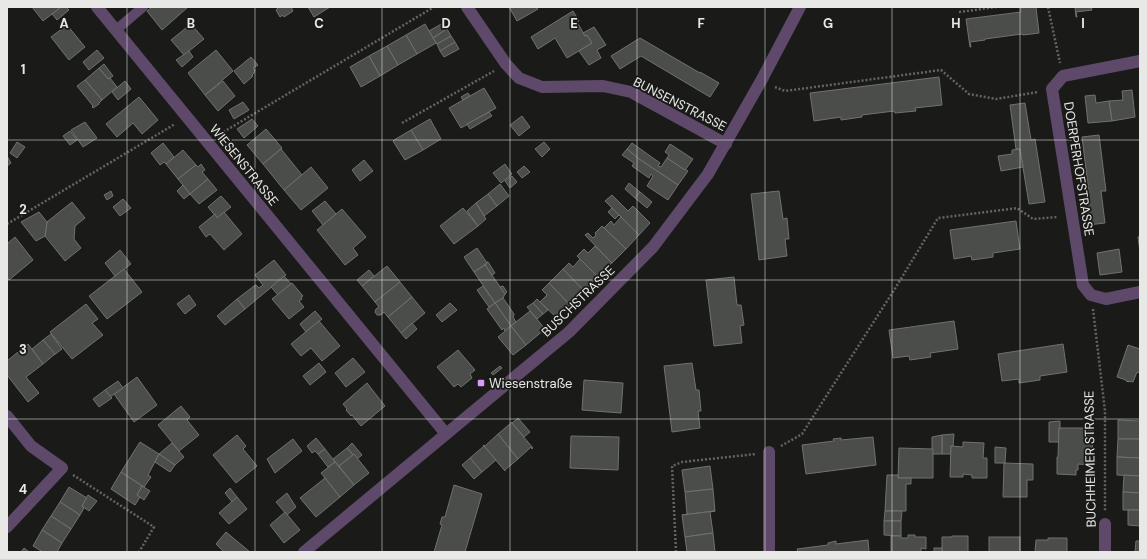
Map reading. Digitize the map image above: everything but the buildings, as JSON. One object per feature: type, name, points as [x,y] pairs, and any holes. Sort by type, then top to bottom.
[{"type":"street","name":"WIESENSTRASSE","points":[[97,7],[446,434]]},
{"type":"street","name":"BUNSENSTRASSE","points":[[467,7],[506,64],[519,78],[542,87],[603,86],[631,92],[726,144]]},
{"type":"street","name":"BUSCHSTRASSE","points":[[304,552],[569,332],[653,247],[708,174],[761,81],[800,7]]},
{"type":"street","points":[[1063,76],[1140,60]]},
{"type":"street","name":"DOERPERHOFSTRASSE","points":[[1063,76],[1052,90],[1083,285],[1091,295]]},
{"type":"street","points":[[1091,295],[1106,299],[1140,292]]},
{"type":"street","points":[[7,416],[32,446],[62,468],[7,527]]},
{"type":"street","points":[[769,452],[770,552]]},
{"type":"street","name":"BUCHHEIMER STRASSE","points":[[1105,524],[1105,552]]},
{"type":"lane","points":[[116,30],[144,7]]},
{"type":"path","points":[[207,141],[434,7]]},
{"type":"path","points":[[959,12],[997,7]]},
{"type":"path","points":[[1048,7],[1063,76]]},
{"type":"path","points":[[402,123],[506,64]]},
{"type":"path","points":[[761,81],[785,91],[941,70],[969,94],[996,99],[1052,90]]},
{"type":"path","points":[[7,224],[187,117]]},
{"type":"path","points":[[676,552],[672,466],[682,462],[769,452],[802,434],[896,288],[938,218],[1017,208],[1033,220],[1072,216]]},
{"type":"path","name":"BUCHHEIMER STRASSE","points":[[1091,295],[1105,411],[1105,524]]},
{"type":"path","points":[[62,468],[154,527],[139,552]]},
{"type":"place","name":"Wiesenstraße","points":[[481,383]]}]
